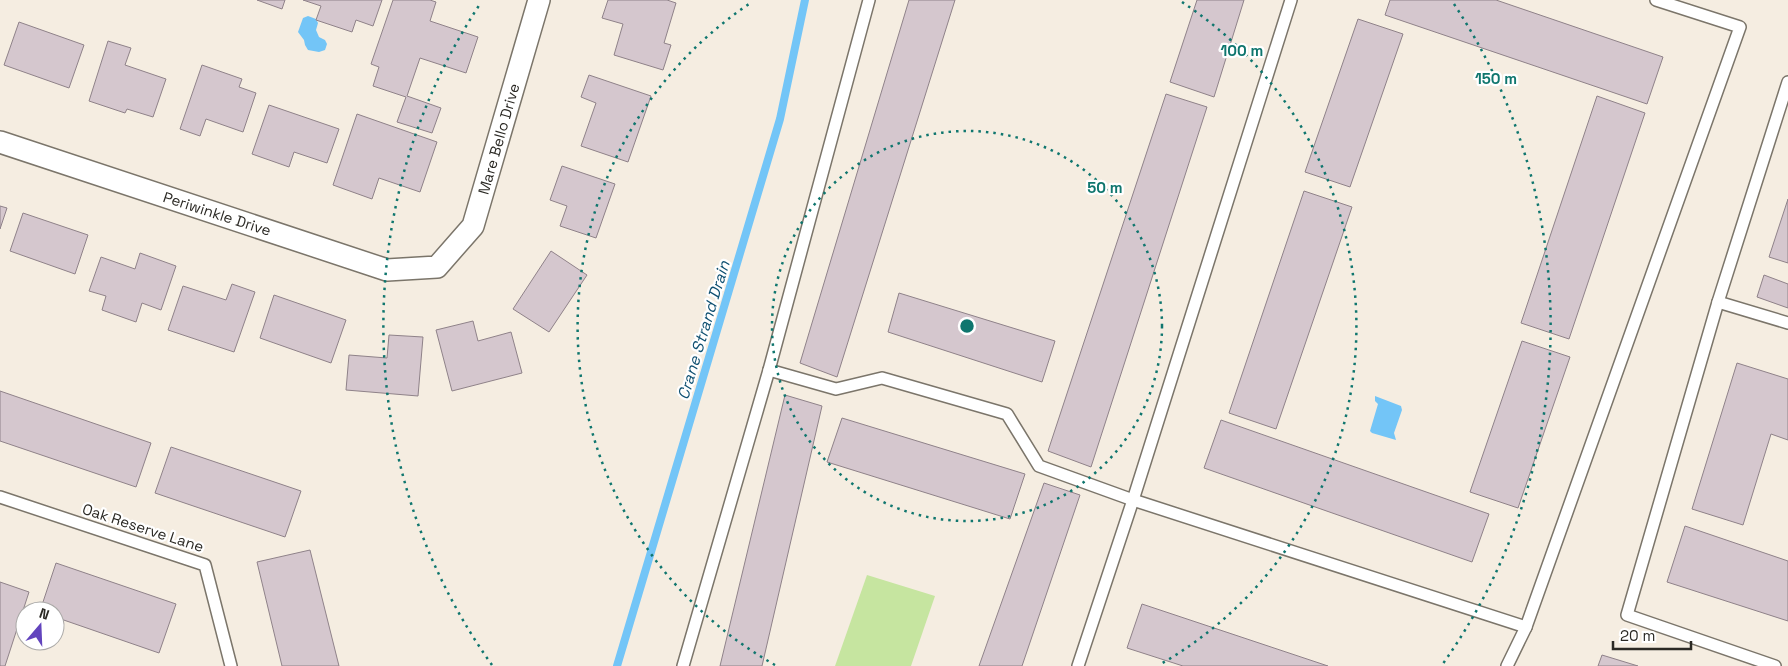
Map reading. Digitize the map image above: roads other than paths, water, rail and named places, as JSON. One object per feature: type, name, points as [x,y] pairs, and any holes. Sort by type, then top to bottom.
[{"type":"street","name":"Mare Bello Drive","points":[[437,267],[473,226],[539,0]]},
{"type":"street","name":"Periwinkle Drive","points":[[0,142],[387,270],[437,267]]},
{"type":"lane","points":[[682,666],[769,370],[869,0]]},
{"type":"lane","points":[[1078,666],[1133,500],[1291,0]]},
{"type":"lane","points":[[1508,666],[1526,627],[1740,27],[1656,0]]},
{"type":"lane","points":[[1772,666],[1627,615],[1718,302],[1788,82]]},
{"type":"lane","points":[[1718,302],[1788,323]]},
{"type":"lane","points":[[769,370],[836,388],[882,378],[1007,414],[1039,466],[1133,500],[1526,627]]},
{"type":"lane","name":"Oak Reserve Lane","points":[[0,496],[205,565],[231,666]]},
{"type":"water","points":[[308,16],[316,19],[318,23],[316,30],[319,37],[325,40],[327,44],[325,50],[319,52],[308,50],[298,32],[303,18]]},
{"type":"water","points":[[1375,396],[1401,406],[1402,410],[1394,433],[1396,440],[1370,431],[1378,404],[1375,401]]},
{"type":"waterway","name":"Crane Strand Drain","points":[[617,666],[780,119],[805,0]]}]
